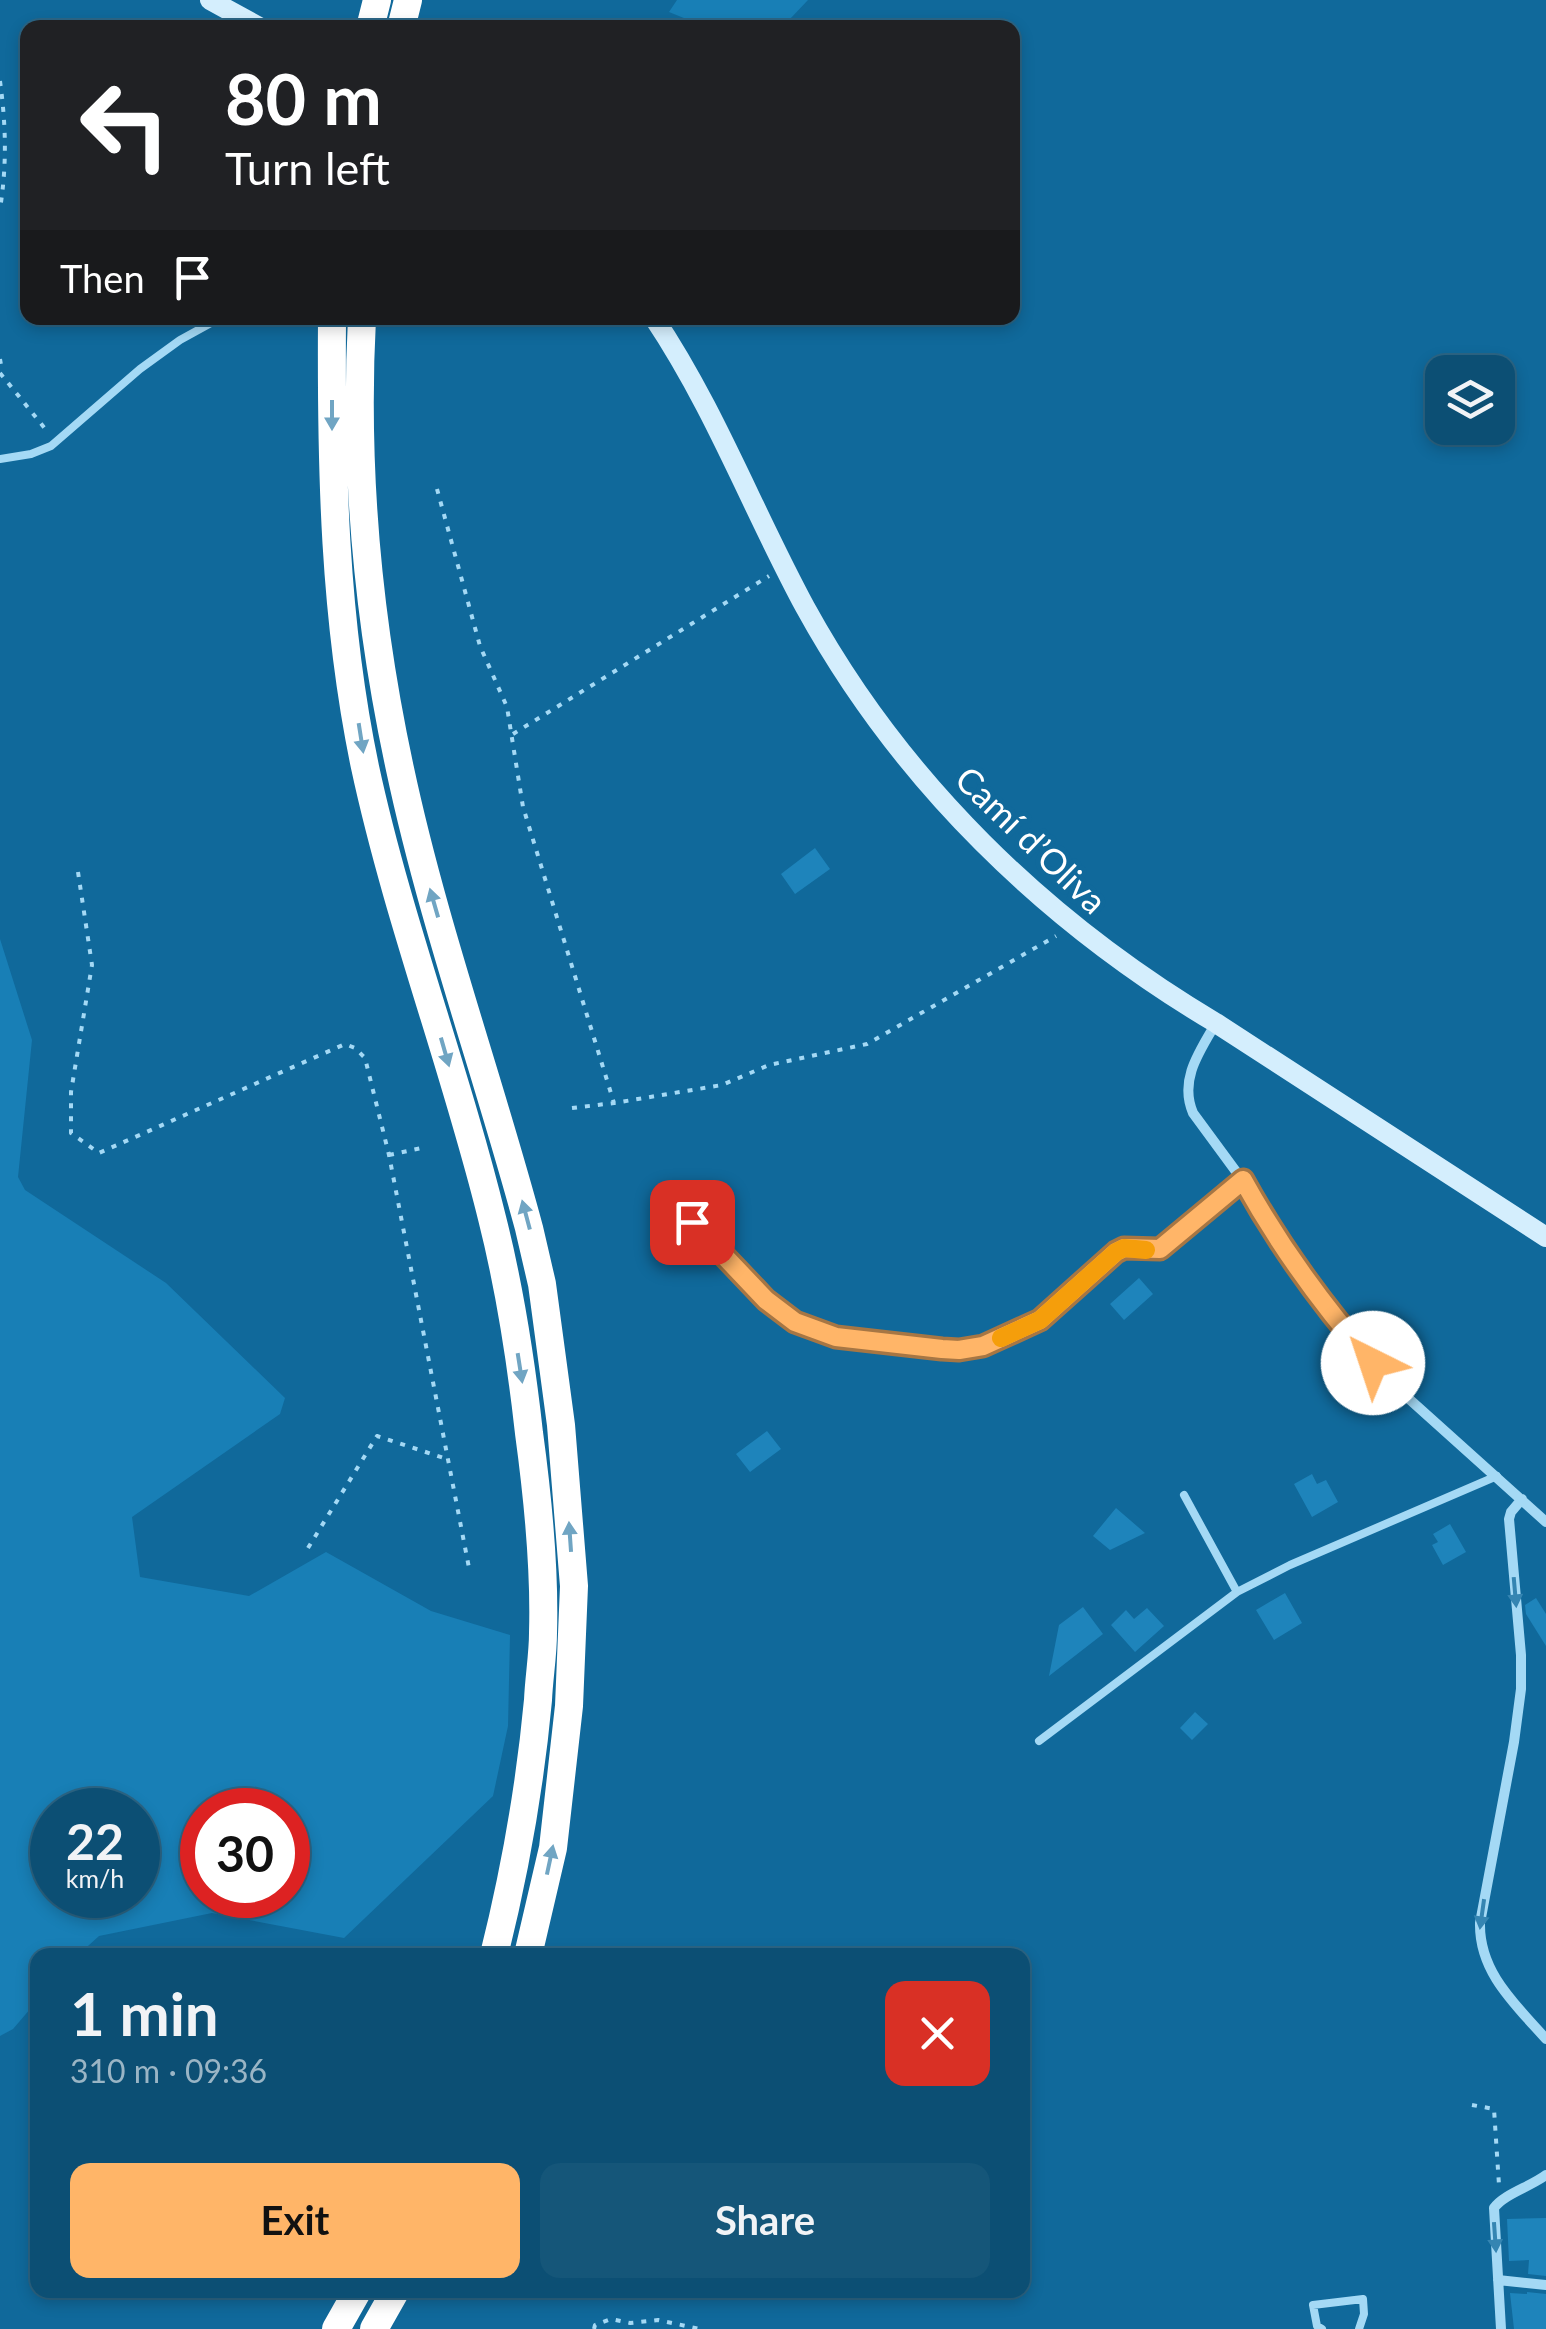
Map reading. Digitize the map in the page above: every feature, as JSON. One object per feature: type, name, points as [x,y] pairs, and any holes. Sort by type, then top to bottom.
[{"type":"highway","points":[[332,325],[338,578],[364,763],[386,859],[492,1219],[513,1321],[534,1471],[543,1561],[543,1637],[526,1798],[512,1884],[496,1948]]},
{"type":"highway","points":[[362,325],[360,468],[364,520],[379,651],[400,768],[423,862],[529,1228],[542,1284],[561,1425],[574,1586],[569,1706],[553,1848],[530,1948]]},
{"type":"highway","points":[[336,2329],[353,2298]]},
{"type":"highway","points":[[374,2329],[391,2298]]},
{"type":"street","points":[[210,0],[246,20]]},
{"type":"street","name":"Camí d’Oliva","points":[[658,325],[693,380],[784,566],[830,649],[885,729],[975,837],[1073,926],[1163,992],[1546,1237]]},
{"type":"street","points":[[1216,1024],[1196,1057],[1188,1079],[1188,1100],[1193,1113],[1243,1180],[1279,1243],[1338,1324],[1398,1389],[1546,1522]]},
{"type":"street","points":[[1522,1499],[1510,1519],[1521,1689],[1480,1935],[1486,1961],[1498,1982],[1546,2038]]},
{"type":"street","points":[[1501,2329],[1494,2208],[1500,2199],[1531,2186],[1546,2174]]},
{"type":"street","points":[[1498,2280],[1546,2285]]},
{"type":"lane","points":[[0,460],[40,452],[56,442],[140,369],[207,325]]},
{"type":"lane","points":[[692,1222],[766,1300],[795,1322],[836,1337],[959,1350],[983,1346],[1040,1320],[1116,1252],[1124,1248],[1160,1249],[1243,1180]]},
{"type":"lane","points":[[1038,1741],[1237,1592],[1290,1564],[1498,1476]]},
{"type":"lane","points":[[1184,1495],[1237,1592]]},
{"type":"lane","points":[[1322,2329],[1317,2326],[1313,2305],[1363,2298],[1364,2314],[1359,2329]]},
{"type":"path","points":[[0,81],[6,165],[0,209]]},
{"type":"path","points":[[0,360],[1,375],[56,442]]},
{"type":"path","points":[[436,490],[480,646],[507,708],[523,807],[614,1103]]},
{"type":"path","points":[[513,734],[784,566]]},
{"type":"path","points":[[78,872],[92,965],[71,1092],[71,1132],[98,1153],[345,1044],[364,1058],[389,1155],[470,1572]]},
{"type":"path","points":[[572,1108],[722,1085],[769,1065],[868,1044],[1073,926]]},
{"type":"path","points":[[389,1155],[426,1146]]},
{"type":"path","points":[[308,1548],[377,1436],[447,1459]]},
{"type":"path","points":[[1472,2105],[1494,2109],[1500,2199]]},
{"type":"path","points":[[594,2329],[611,2318],[630,2323],[658,2320],[700,2329]]},
{"type":"shaded area","points":[[677,0],[808,0],[789,20],[689,20],[669,12]]},
{"type":"shaded area","points":[[0,939],[32,1040],[18,1177],[25,1190],[166,1283],[285,1398],[280,1414],[132,1517],[140,1577],[249,1596],[326,1552],[431,1611],[510,1635],[508,1726],[493,1796],[344,1938],[238,1918],[310,1918],[310,1788],[180,1788],[180,1918],[187,1918],[99,1936],[86,1948],[30,1948],[30,2009],[13,2029],[0,2036]]},
{"type":"building","points":[[815,848],[830,869],[795,894],[781,874]]},
{"type":"building","points":[[1139,1278],[1153,1294],[1124,1320],[1110,1304]]},
{"type":"building","points":[[767,1431],[781,1449],[750,1472],[736,1454]]},
{"type":"building","points":[[1312,1474],[1317,1484],[1326,1480],[1338,1502],[1312,1517],[1294,1484]]},
{"type":"building","points":[[1116,1508],[1145,1533],[1110,1550],[1093,1536]]},
{"type":"building","points":[[1450,1524],[1466,1552],[1443,1565],[1432,1545],[1438,1542],[1433,1534]]},
{"type":"building","points":[[1285,1593],[1302,1623],[1274,1640],[1256,1610]]},
{"type":"building","points":[[1536,1598],[1546,1614],[1546,1646],[1526,1614],[1525,1605]]},
{"type":"building","points":[[1083,1607],[1103,1634],[1049,1676],[1059,1625]]},
{"type":"building","points":[[1147,1608],[1164,1626],[1135,1652],[1111,1625],[1126,1610],[1134,1619]]},
{"type":"building","points":[[1195,1712],[1208,1724],[1192,1740],[1180,1728]]},
{"type":"building","points":[[1546,2218],[1546,2276],[1528,2274],[1529,2260],[1509,2261],[1507,2219]]},
{"type":"building","points":[[1510,2293],[1546,2294],[1546,2329],[1514,2329]]},
{"type":"slow traffic","points":[[1001,1338],[1040,1320],[1116,1252],[1124,1248],[1146,1250]]},
{"type":"route","points":[[692,1222],[766,1300],[795,1322],[836,1337],[959,1350],[983,1346],[1040,1320],[1116,1252],[1124,1248],[1160,1249],[1243,1180],[1300,1274],[1373,1363]]}]
